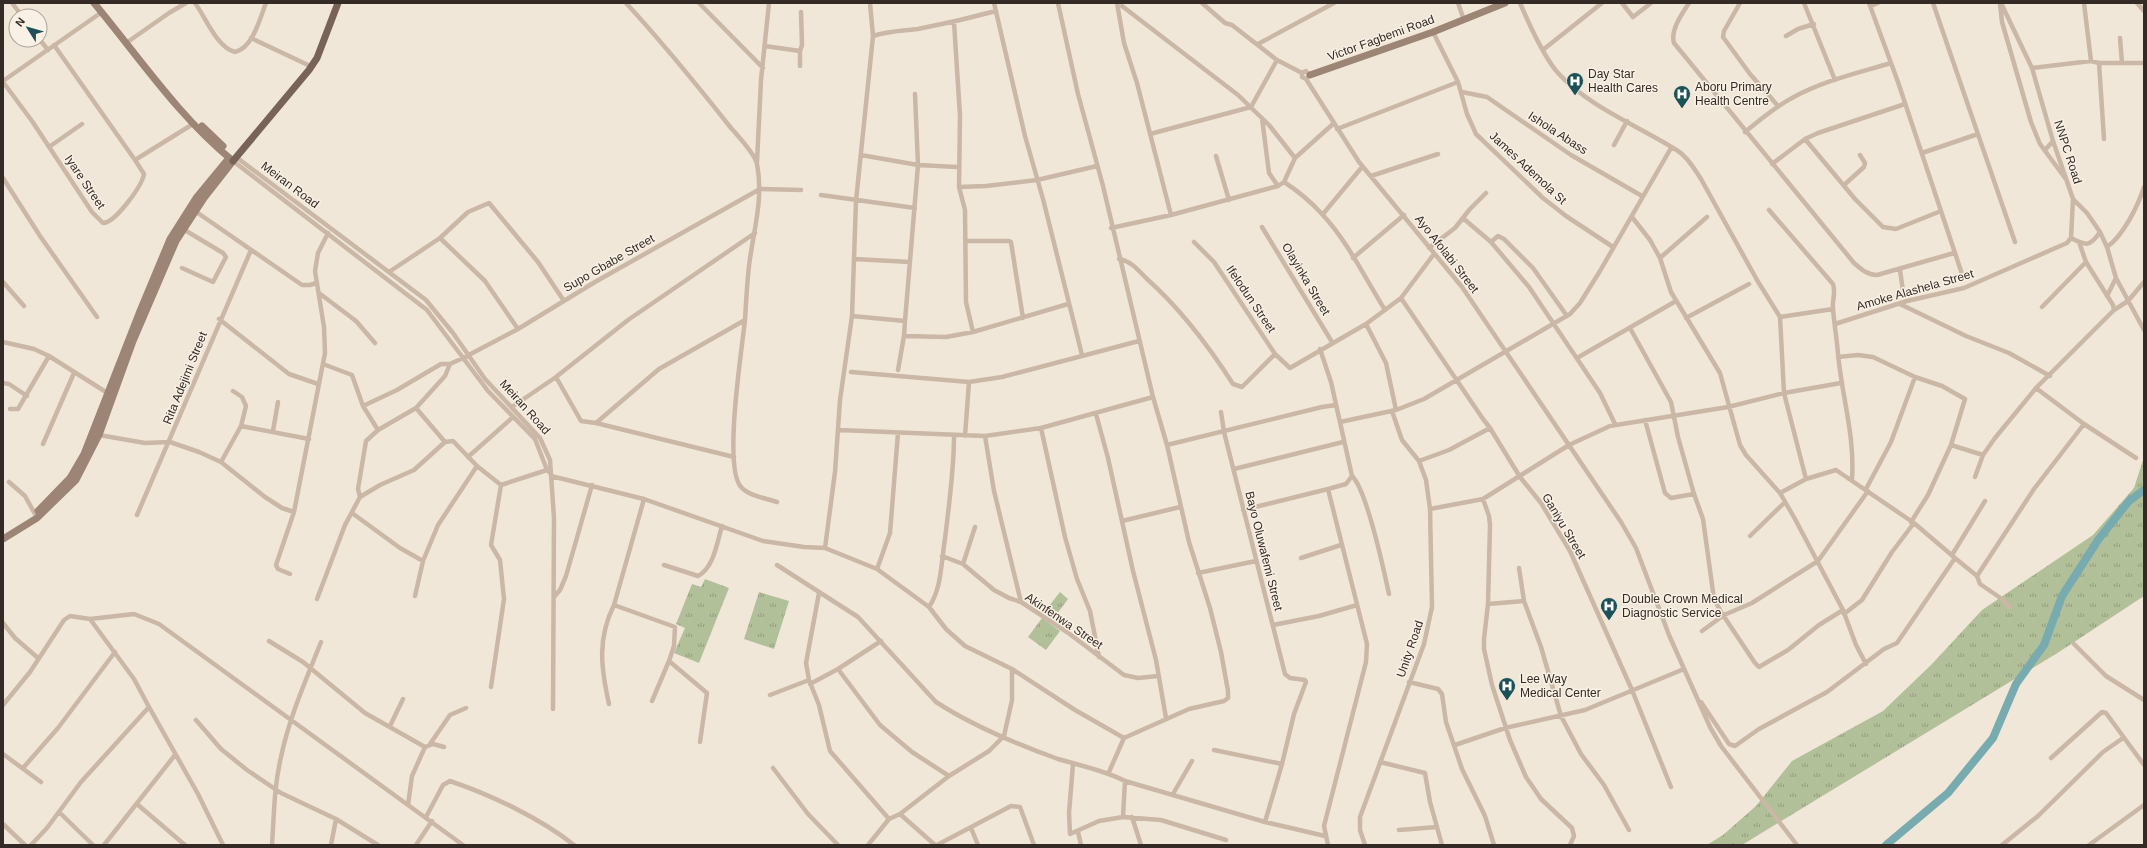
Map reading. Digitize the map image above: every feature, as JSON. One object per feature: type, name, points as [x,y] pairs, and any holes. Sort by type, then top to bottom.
[{"type":"main road","name":"Meiran Road","points":[[94,3],[174,103],[193,124],[232,157]]},
{"type":"main road","name":"Meiran Road","points":[[99,3],[186,111],[210,137]]},
{"type":"main road","points":[[34,517],[70,478],[84,454],[108,403],[163,269],[183,229],[232,157],[308,65],[318,47],[333,3]]},
{"type":"main road","points":[[3,539],[34,517],[76,480],[99,435],[108,403],[108,394],[170,239],[196,198],[309,70],[317,58],[338,3]]},
{"type":"main road","name":"Victor Fagbemi Road","points":[[1308,77],[1433,32],[1504,3]]},
{"type":"main road","points":[[3,534],[23,525]]},
{"type":"street","points":[[129,41],[186,3]]},
{"type":"street","points":[[195,3],[210,28],[229,50],[238,51],[251,38],[266,3]]},
{"type":"street","points":[[626,3],[682,67],[757,162]]},
{"type":"street","points":[[699,3],[762,68]]},
{"type":"street","points":[[769,3],[762,68],[757,162],[760,189],[744,320],[734,427],[734,457],[740,487],[749,494],[776,502]]},
{"type":"street","points":[[825,548],[839,430],[840,400],[852,316],[856,201],[873,36],[870,3]]},
{"type":"street","points":[[994,3],[1025,136],[1082,355]]},
{"type":"street","points":[[1058,3],[1078,94],[1097,166],[1111,228],[1153,397],[1167,445],[1180,508],[1221,652],[1228,690],[1228,698],[1224,701],[1189,709],[1124,738],[1109,772]]},
{"type":"street","points":[[1202,3],[1225,22],[1232,25],[1258,44],[1277,60],[1302,73],[1308,72],[1308,77]]},
{"type":"street","points":[[1258,44],[1334,3]]},
{"type":"street","points":[[1458,3],[1464,20]]},
{"type":"street","points":[[1520,3],[1552,65],[1565,79],[1593,101],[1671,148],[1678,150],[1693,167],[1756,280],[1780,317],[1784,393],[1806,479]]},
{"type":"street","points":[[1544,50],[1602,3]]},
{"type":"street","points":[[1622,3],[1633,17],[1651,3]]},
{"type":"street","points":[[1689,3],[1672,37],[1674,43],[1745,132],[1854,263],[1872,275],[1900,270],[1954,253]]},
{"type":"street","points":[[1740,3],[1724,31],[1723,37],[1750,74],[1778,106]]},
{"type":"street","points":[[1804,3],[1814,24],[1835,80]]},
{"type":"street","points":[[1878,3],[1870,5],[1922,153],[1962,274]]},
{"type":"street","points":[[1933,3],[2015,242]]},
{"type":"street","points":[[2000,3],[2002,22],[2031,122],[2040,144],[2051,162],[2066,179]]},
{"type":"street","name":"NNPC Road","points":[[2000,3],[2032,68],[2053,141],[2073,199],[2087,213],[2100,232],[2107,248],[2116,278],[2144,330]]},
{"type":"street","points":[[2084,3],[2091,61]]},
{"type":"street","points":[[2137,3],[2144,11]]},
{"type":"street","points":[[1121,5],[1251,107],[1285,143],[1295,158]]},
{"type":"street","points":[[1121,5],[1124,43],[1171,215]]},
{"type":"street","points":[[873,36],[888,31],[915,29],[954,22],[996,11]]},
{"type":"street","points":[[3,82],[102,12]]},
{"type":"street","points":[[800,66],[800,51],[802,45],[801,12]]},
{"type":"street","points":[[954,22],[960,116],[957,168],[959,187],[965,210],[966,302],[972,332]]},
{"type":"street","points":[[1786,36],[1798,28],[1814,24]]},
{"type":"street","name":"James Ademola St","points":[[1433,32],[1458,82],[1467,114],[1476,134],[1543,198],[1566,216],[1613,247]]},
{"type":"street","points":[[251,38],[308,65]]},
{"type":"street","points":[[2120,38],[2122,63]]},
{"type":"street","points":[[54,45],[135,160],[193,124]]},
{"type":"street","points":[[765,46],[800,51]]},
{"type":"street","points":[[1150,134],[1251,107],[1277,60]]},
{"type":"street","points":[[2032,68],[2091,61],[2099,64],[2144,63]]},
{"type":"street","points":[[1745,132],[1778,106],[1793,97],[1835,80],[1890,63]]},
{"type":"street","points":[[2099,64],[2104,139]]},
{"type":"street","name":"Ayo Afolabi Street","points":[[1308,77],[1333,124],[1362,167],[1404,215],[1429,248],[1462,287],[1569,445],[1589,472],[1636,548],[1668,635],[1694,691]]},
{"type":"street","name":"Iyare Street","points":[[3,82],[49,147],[92,212],[103,223],[108,222],[124,207],[138,187],[144,174],[135,160]]},
{"type":"street","points":[[1337,130],[1458,82]]},
{"type":"street","name":"Ishola Abass","points":[[1462,92],[1487,97],[1572,155],[1642,196]]},
{"type":"street","points":[[898,370],[904,336],[918,165],[916,94]]},
{"type":"street","points":[[1772,164],[1805,139],[1852,120],[1905,104]]},
{"type":"street","points":[[1262,118],[1269,173],[1278,186]]},
{"type":"street","points":[[1614,145],[1627,121]]},
{"type":"street","points":[[49,147],[82,124]]},
{"type":"street","points":[[1111,228],[1171,215],[1278,186],[1284,182],[1295,158],[1333,124]]},
{"type":"street","points":[[1922,153],[1978,134]]},
{"type":"street","points":[[1805,139],[1844,185],[1883,227],[1896,229],[1941,212]]},
{"type":"street","points":[[2045,150],[2053,141]]},
{"type":"street","points":[[1340,422],[1394,410],[1424,399],[1567,316],[1580,303],[1632,217],[1642,196],[1671,148]]},
{"type":"street","points":[[1371,176],[1438,154]]},
{"type":"street","points":[[860,155],[918,165],[957,168]]},
{"type":"street","points":[[1844,185],[1864,167],[1865,163],[1860,155]]},
{"type":"street","points":[[1216,156],[1229,200]]},
{"type":"street","name":"Meiran Road","points":[[232,157],[389,272],[430,305],[485,379],[540,438],[550,460],[550,473]]},
{"type":"street","points":[[959,187],[986,186],[1037,180],[1097,166]]},
{"type":"street","points":[[1323,214],[1362,167]]},
{"type":"street","points":[[3,178],[40,236],[97,317]]},
{"type":"street","name":"Meiran Road","points":[[260,178],[427,310],[488,391],[535,439],[550,473]]},
{"type":"street","points":[[1284,182],[1302,194],[1323,214],[1353,258],[1385,310]]},
{"type":"street","points":[[2107,248],[2116,240],[2140,202],[2144,187]]},
{"type":"street","points":[[760,189],[801,190]]},
{"type":"street","name":"Supo Gbabe Street","points":[[363,406],[397,390],[441,364],[450,364],[463,358],[518,328],[760,189]]},
{"type":"street","points":[[1429,248],[1464,218],[1470,209],[1486,193]]},
{"type":"street","points":[[821,195],[915,208]]},
{"type":"street","points":[[2073,199],[2071,238],[2082,244],[2088,244],[2094,241],[2100,232]]},
{"type":"street","points":[[389,272],[440,238],[468,212],[489,203],[538,262],[564,301]]},
{"type":"street","points":[[1769,210],[1833,284],[1835,290],[1833,309],[1841,383],[1850,425],[1853,460],[1852,479]]},
{"type":"street","points":[[195,211],[302,284],[310,285],[316,283]]},
{"type":"street","points":[[1353,258],[1404,215]]},
{"type":"street","points":[[1632,217],[1650,240],[1660,258],[1668,286],[1720,373],[1728,407],[1740,445],[1746,455],[1780,493],[1818,561],[1844,612],[1856,646],[1866,664]]},
{"type":"street","points":[[1660,258],[1707,217]]},
{"type":"street","points":[[1464,218],[1491,242],[1529,287],[1600,393],[1615,424]]},
{"type":"street","name":"Olayinka Street","points":[[1262,227],[1332,342]]},
{"type":"street","points":[[182,268],[213,282],[226,257],[223,253],[183,229]]},
{"type":"street","points":[[290,574],[278,569],[276,565],[294,512],[323,364],[326,341],[319,293],[316,283],[316,260],[328,233]]},
{"type":"street","points":[[512,407],[556,377],[628,320],[755,233]]},
{"type":"street","points":[[1491,242],[1498,236],[1504,239],[1533,268],[1567,316]]},
{"type":"street","points":[[440,238],[485,281],[518,328]]},
{"type":"street","name":"Amoke Alashela Street","points":[[1835,324],[1900,304],[1964,288],[2027,262],[2067,243],[2071,238]]},
{"type":"street","points":[[966,241],[1011,242],[1023,318]]},
{"type":"street","name":"Ifelodun Street","points":[[1194,242],[1214,262],[1275,354],[1286,367],[1290,368],[1320,349]]},
{"type":"street","points":[[2079,242],[2086,262],[2113,305],[2114,310]]},
{"type":"street","name":"Rita Adejimi Street","points":[[137,515],[170,442],[219,319],[251,250]]},
{"type":"street","points":[[1389,594],[1379,550],[1365,504],[1358,484],[1352,476],[1343,442],[1336,405],[1320,349],[1366,324],[1401,298],[1434,254]]},
{"type":"street","points":[[1119,259],[1129,262],[1176,305],[1219,362],[1233,384],[1242,386],[1275,354]]},
{"type":"street","points":[[854,260],[910,262]]},
{"type":"street","points":[[2042,307],[2086,262]]},
{"type":"street","points":[[1900,270],[1903,291]]},
{"type":"street","points":[[2107,296],[2116,278]]},
{"type":"street","points":[[3,282],[24,306]]},
{"type":"street","points":[[1975,478],[1983,455],[2036,388],[2050,376],[2114,310],[2128,301],[2144,282]]},
{"type":"street","points":[[1686,318],[1750,284]]},
{"type":"street","points":[[319,293],[356,320],[375,343]]},
{"type":"street","name":"Ganiyu Street","points":[[1401,298],[1490,428],[1520,477],[1540,504],[1570,551],[1632,690],[1671,787]]},
{"type":"street","points":[[1577,358],[1676,301]]},
{"type":"street","points":[[904,336],[946,337],[972,332],[1068,304]]},
{"type":"street","points":[[1900,304],[1966,336],[2009,352],[2050,376]]},
{"type":"street","points":[[1780,317],[1833,309]]},
{"type":"street","points":[[852,316],[905,321]]},
{"type":"street","points":[[219,319],[288,374],[318,384]]},
{"type":"street","points":[[596,423],[634,388],[659,369],[744,320]]},
{"type":"street","name":"Unity Road","points":[[1365,845],[1360,830],[1360,817],[1424,644],[1431,617],[1433,594],[1430,510],[1426,480],[1419,461],[1402,440],[1394,410],[1386,363],[1366,324]]},
{"type":"street","points":[[1630,328],[1672,402],[1673,416],[1694,494],[1704,519],[1712,590],[1717,607],[1759,667],[1788,650],[1819,625],[1857,605],[1869,591],[1928,495],[1951,446],[1965,399],[1942,386],[1915,377],[1873,357],[1858,355],[1838,357]]},
{"type":"street","points":[[851,372],[969,382],[1002,377],[1139,341]]},
{"type":"street","points":[[3,342],[34,349],[49,356],[108,394]]},
{"type":"street","points":[[10,409],[18,409],[27,396],[49,356]]},
{"type":"street","points":[[323,364],[350,374],[354,378],[363,406],[378,430]]},
{"type":"street","points":[[360,497],[358,489],[364,444],[378,430],[416,408],[445,376],[450,364]]},
{"type":"street","points":[[43,444],[74,373]]},
{"type":"street","points":[[556,377],[581,421],[596,423],[734,457]]},
{"type":"street","points":[[1702,631],[1724,615],[1752,603],[1818,561],[1867,490],[1891,442],[1915,377]]},
{"type":"street","points":[[965,436],[969,382]]},
{"type":"street","points":[[3,383],[9,384],[27,396]]},
{"type":"street","points":[[1430,510],[1483,499],[1569,445],[1615,424],[1728,407],[1784,393],[1841,383]]},
{"type":"street","points":[[2036,388],[2084,424],[2136,458]]},
{"type":"street","points":[[221,462],[241,426],[246,406],[245,401],[233,392]]},
{"type":"street","points":[[839,430],[954,436],[985,436],[1041,428],[1153,397]]},
{"type":"street","points":[[273,431],[278,402]]},
{"type":"street","points":[[1167,445],[1322,407],[1336,405]]},
{"type":"street","points":[[416,408],[445,442]]},
{"type":"street","name":"Bayo Oluwafemi Street","points":[[1221,412],[1224,432],[1243,510],[1285,674],[1290,678],[1305,680],[1305,686],[1294,714],[1282,764]]},
{"type":"street","points":[[1096,414],[1108,458],[1133,571],[1156,660],[1166,718]]},
{"type":"street","points":[[468,457],[513,417]]},
{"type":"street","points":[[1645,420],[1665,494],[1671,498],[1694,494]]},
{"type":"street","points":[[1977,576],[2034,489],[2084,424]]},
{"type":"street","points":[[241,426],[309,439]]},
{"type":"street","points":[[1041,428],[1065,537],[1077,578],[1090,610],[1099,658]]},
{"type":"street","points":[[1419,461],[1449,450],[1490,428]]},
{"type":"street","points":[[877,569],[890,533],[898,433]]},
{"type":"street","points":[[99,435],[145,443],[170,442],[221,462],[265,497],[282,508],[294,512]]},
{"type":"street","points":[[929,607],[938,587],[954,470],[954,436]]},
{"type":"street","points":[[985,436],[994,491],[1022,602]]},
{"type":"street","points":[[317,599],[345,525],[360,497],[380,485],[414,470],[445,442],[453,441],[477,466],[501,485]]},
{"type":"street","points":[[1234,469],[1343,442]]},
{"type":"street","points":[[1951,446],[1983,455]]},
{"type":"street","points":[[415,596],[423,561],[438,525],[477,466]]},
{"type":"street","points":[[1780,493],[1806,479],[1836,470],[1852,479],[1912,522],[1977,576],[1980,584],[2009,607]]},
{"type":"street","points":[[550,473],[554,518],[553,709]]},
{"type":"street","points":[[501,485],[550,473],[644,499],[763,541],[804,547],[825,548],[877,569],[929,607],[946,629],[965,646],[1012,669],[1075,710],[1124,738]]},
{"type":"street","points":[[1243,510],[1346,484],[1352,476]]},
{"type":"street","points":[[9,482],[25,496],[34,517]]},
{"type":"street","points":[[491,687],[504,599],[500,560],[491,545],[501,485]]},
{"type":"street","points":[[554,597],[560,590],[566,576],[592,485]]},
{"type":"street","points":[[1328,489],[1366,644],[1366,662],[1324,826],[1328,845]]},
{"type":"street","points":[[609,704],[602,659],[602,641],[605,624],[614,605],[644,499]]},
{"type":"street","points":[[1483,499],[1489,516],[1490,525],[1488,604],[1484,649],[1505,728],[1526,777],[1541,799],[1572,828],[1574,836],[1570,845]]},
{"type":"street","points":[[1694,691],[1729,744],[1735,746],[1759,729],[1827,692],[1884,649],[1897,643],[1954,557],[1985,501]]},
{"type":"street","points":[[1750,536],[1785,502]]},
{"type":"street","points":[[1122,521],[1180,508]]},
{"type":"street","points":[[352,513],[400,548],[423,561]]},
{"type":"street","points":[[664,565],[698,576],[702,574],[712,558],[722,526]]},
{"type":"street","points":[[963,564],[975,527]]},
{"type":"street","points":[[1301,558],[1341,545]]},
{"type":"street","name":"Akinfenwa Street","points":[[942,556],[963,564],[994,590],[1009,598],[1022,602],[1067,632],[1099,658],[1129,678],[1158,676]]},
{"type":"street","points":[[1198,573],[1256,560]]},
{"type":"street","points":[[777,565],[858,617],[936,702],[952,712],[1029,749],[1073,764],[1109,772],[1125,781],[1265,822],[1326,836]]},
{"type":"street","points":[[1519,568],[1524,601],[1541,647],[1561,716],[1581,754],[1604,785],[1629,830]]},
{"type":"street","points":[[819,593],[806,655],[810,682],[819,705],[832,754],[889,819]]},
{"type":"street","points":[[1488,604],[1524,601]]},
{"type":"street","points":[[614,605],[675,627],[674,646],[652,701]]},
{"type":"street","points":[[1273,625],[1318,616],[1357,605]]},
{"type":"street","points":[[3,705],[30,672],[66,618],[70,616],[90,619],[134,614],[150,620],[215,663],[290,721],[408,806],[432,821],[463,845]]},
{"type":"street","points":[[90,619],[143,692],[149,707],[223,845]]},
{"type":"street","points":[[3,623],[11,634],[38,658]]},
{"type":"street","points":[[269,641],[310,668],[365,713],[427,746],[444,747]]},
{"type":"street","points":[[770,695],[810,682],[838,669],[881,641]]},
{"type":"street","points":[[272,845],[276,790],[281,758],[290,721],[321,642]]},
{"type":"street","points":[[2074,644],[2106,676],[2144,700]]},
{"type":"street","points":[[23,768],[58,728],[115,652]]},
{"type":"street","points":[[669,661],[707,693],[700,742]]},
{"type":"street","points":[[838,669],[880,725],[912,752],[949,776]]},
{"type":"street","points":[[868,845],[889,819],[900,814],[949,776],[989,751],[1004,736],[1012,700],[1012,669]]},
{"type":"street","points":[[1455,745],[1505,728],[1585,710],[1684,670]]},
{"type":"street","points":[[1409,682],[1441,691],[1446,722],[1462,769],[1485,816],[1494,845]]},
{"type":"street","points":[[1694,691],[1710,727],[1721,746],[1797,845]]},
{"type":"street","points":[[390,726],[403,698]]},
{"type":"street","points":[[31,845],[59,812],[81,782],[149,707]]},
{"type":"street","points":[[408,806],[412,776],[427,746],[450,715],[466,708]]},
{"type":"street","points":[[2051,758],[2102,712],[2106,713],[2144,765]]},
{"type":"street","points":[[196,720],[232,758],[276,790],[336,819],[378,845]]},
{"type":"street","points":[[2002,845],[2038,816],[2103,752],[2123,738]]},
{"type":"street","points":[[1214,750],[1282,764],[1265,822]]},
{"type":"street","points":[[3,754],[41,782]]},
{"type":"street","points":[[104,845],[176,755]]},
{"type":"street","points":[[1173,794],[1192,761]]},
{"type":"street","points":[[1380,762],[1425,773],[1436,827],[1442,845]]},
{"type":"street","points":[[1073,764],[1069,813],[1070,833],[1078,832],[1100,821],[1132,817],[1161,820],[1226,840]]},
{"type":"street","points":[[773,768],[808,814],[838,845]]},
{"type":"street","points":[[426,817],[443,785],[450,781],[503,803],[549,828],[574,845]]},
{"type":"street","points":[[1123,817],[1125,781]]},
{"type":"street","points":[[137,804],[185,845]]},
{"type":"street","points":[[900,814],[936,845],[1011,806],[1016,806],[1020,807],[1034,845]]},
{"type":"street","points":[[2089,845],[2144,806]]},
{"type":"street","points":[[59,812],[93,845]]},
{"type":"street","points":[[1132,817],[1141,845]]},
{"type":"street","points":[[331,845],[336,819]]},
{"type":"street","points":[[416,845],[432,821]]},
{"type":"street","points":[[3,824],[25,845]]},
{"type":"street","points":[[1399,830],[1436,827]]},
{"type":"street","points":[[971,828],[978,845]]},
{"type":"street","points":[[1078,832],[1081,845]]},
{"type":"green space","points":[[2144,457],[2144,596],[2059,652],[1742,845],[1707,845],[1723,835],[1756,806],[1792,761],[1883,711],[1932,664],[1982,610],[2093,535],[2134,488]]},
{"type":"green space","points":[[705,579],[729,588],[699,663],[674,653],[685,628],[676,624],[692,584],[701,587]]},
{"type":"green space","points":[[759,592],[789,601],[774,649],[744,639]]},
{"type":"green space","points":[[1060,592],[1068,599],[1054,618],[1045,611]]},
{"type":"green space","points":[[1042,618],[1060,631],[1046,650],[1028,637]]},
{"type":"waterway","points":[[1886,845],[1948,793],[1993,738],[2016,684],[2044,645],[2062,596],[2098,540],[2129,501],[2144,490]]},
{"type":"place","name":"Day Star Health Cares","points":[[1575,96]]},
{"type":"place","name":"Aboru Primary Health Centre","points":[[1682,109]]},
{"type":"place","name":"Double Crown Medical Diagnostic Service","points":[[1609,621]]},
{"type":"place","name":"Lee Way Medical Center","points":[[1507,701]]}]
